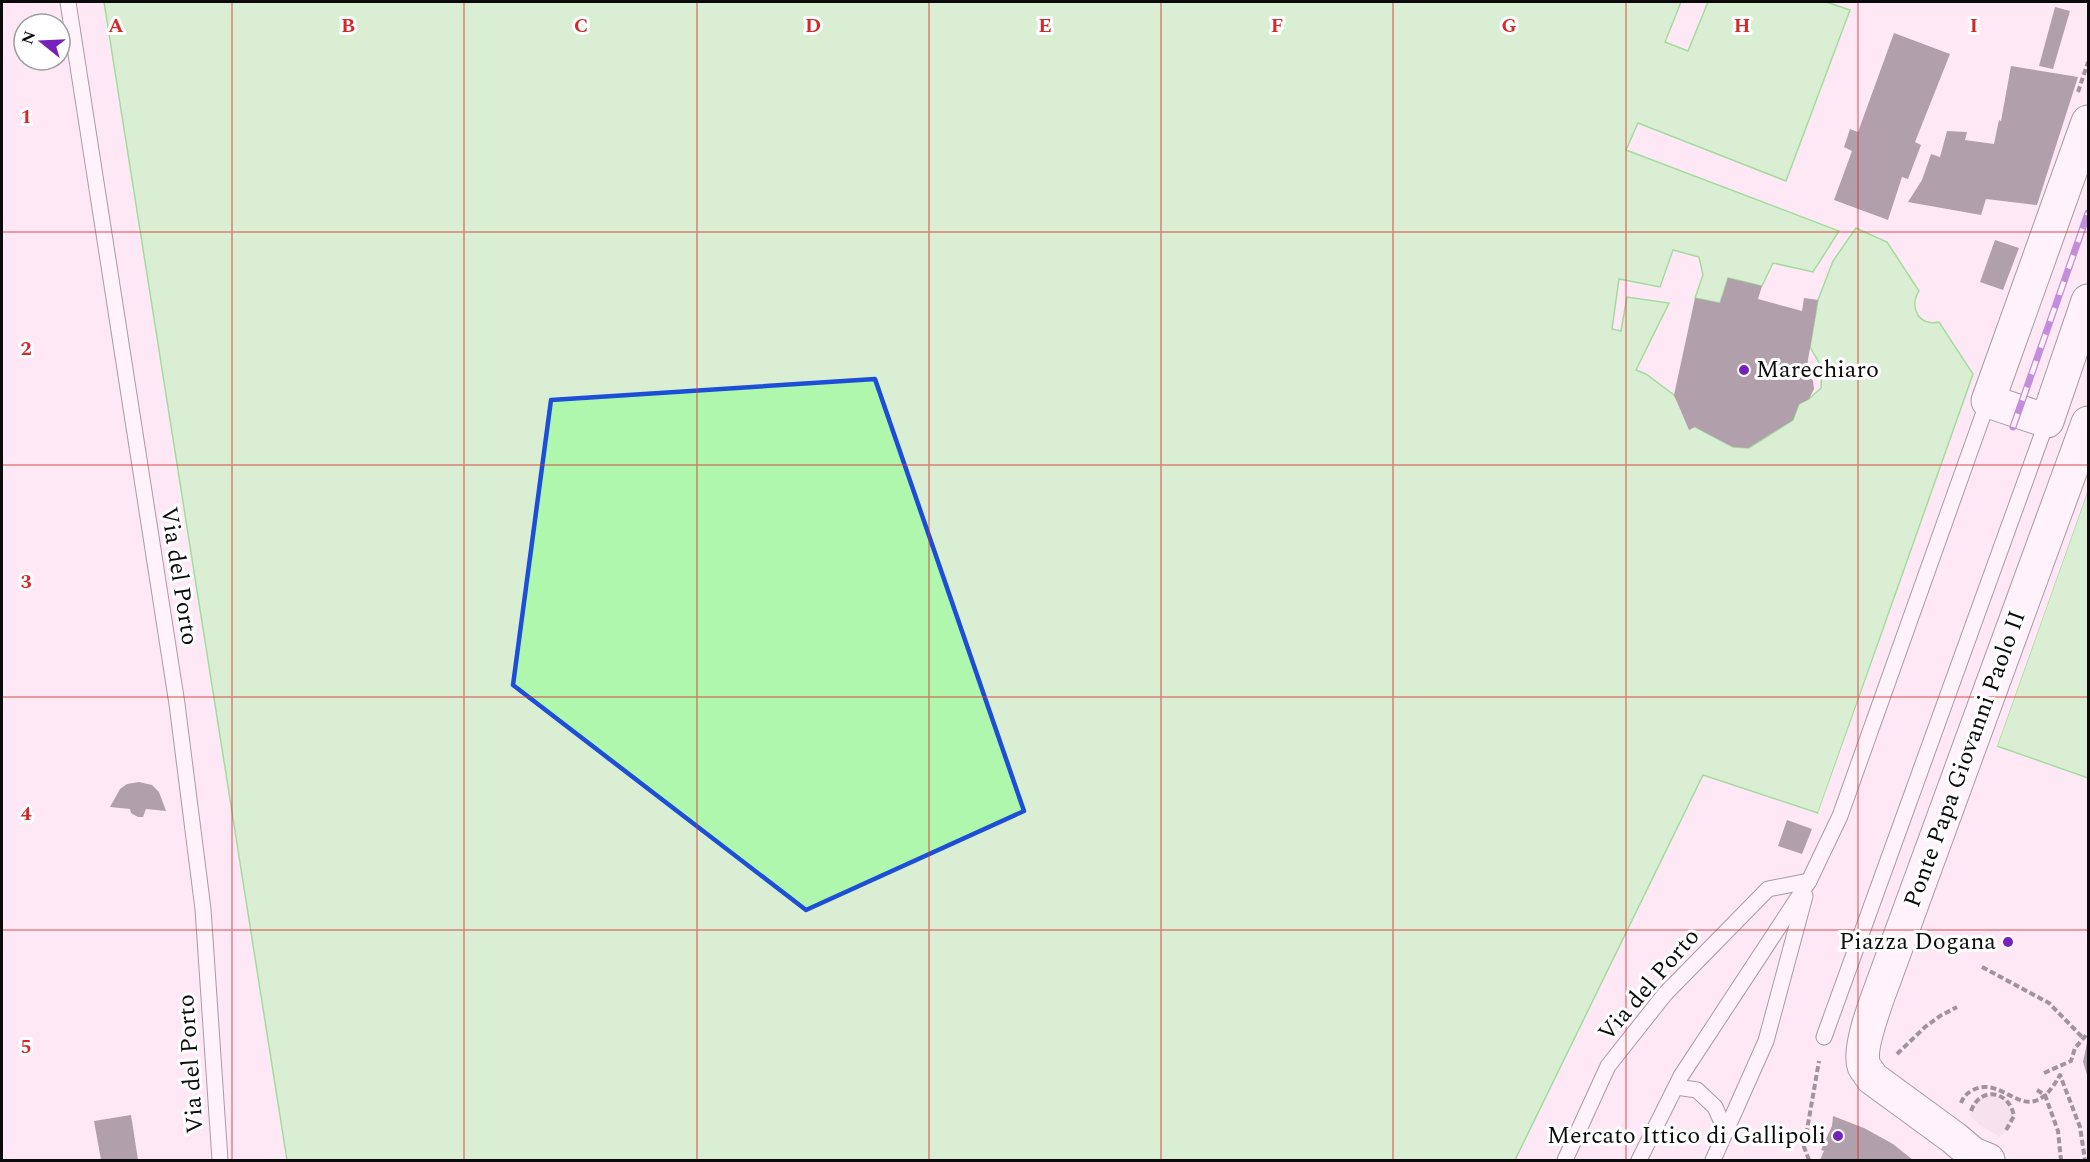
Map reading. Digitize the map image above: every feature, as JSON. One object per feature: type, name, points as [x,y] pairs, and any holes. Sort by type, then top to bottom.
[{"type":"street","points":[[2088,122],[1988,401],[2048,421],[2088,301]]},
{"type":"street","name":"Ponte Papa Giovanni Paolo II","points":[[1984,1153],[1954,1138],[1872,1078],[1864,1065],[1863,1052],[1868,1030],[1929,858],[2088,423]]},
{"type":"lane","name":"Via del Porto","points":[[68,2],[178,716],[203,909],[220,1161]]},
{"type":"lane","points":[[1639,1161],[1676,1087],[1809,881],[1840,816],[1988,401]]},
{"type":"lane","points":[[1824,1036],[2048,421]]},
{"type":"lane","name":"Via del Porto","points":[[1565,1161],[1608,1066],[1665,994],[1768,889],[1809,881]]},
{"type":"lane","points":[[1713,1161],[1766,1041],[1809,881]]},
{"type":"lane","points":[[1676,1087],[1697,1089],[1715,1107],[1726,1132]]},
{"type":"path","points":[[1982,968],[2049,1003],[2084,1039]]},
{"type":"path","points":[[1902,1049],[1924,1027],[1957,1007]]},
{"type":"path","points":[[2044,1073],[2071,1061],[2075,1048],[2088,1033]]},
{"type":"path","points":[[1809,1161],[1804,1147],[1824,1036]]},
{"type":"path","points":[[1959,1110],[1968,1092],[1979,1087],[1991,1087],[2018,1101],[2032,1102],[2045,1095],[2060,1075],[2080,1127],[2085,1161]]},
{"type":"path","points":[[2037,1090],[2045,1095],[2058,1131],[2061,1161]]},
{"type":"path","points":[[1970,1115],[1974,1104],[1983,1096],[2004,1097],[2012,1105],[2014,1116],[2009,1128],[1984,1153]]},
{"type":"highlighted area","points":[[875,379],[1024,811],[806,910],[513,685],[551,400]]},
{"type":"shaded area","points":[[104,2],[1681,2],[1665,42],[1688,51],[1708,2],[1826,2],[1850,10],[1786,181],[1638,123],[1626,150],[1839,231],[1813,272],[1773,263],[1762,286],[1728,278],[1720,303],[1695,298],[1703,275],[1699,257],[1673,250],[1660,287],[1619,279],[1612,329],[1621,331],[1627,297],[1669,303],[1636,370],[1646,374],[1674,395],[1695,427],[1733,447],[1749,448],[1793,420],[1799,404],[1809,399],[1821,388],[1822,368],[1810,347],[1818,300],[1833,261],[1856,228],[1887,242],[1919,291],[1915,304],[1918,315],[1926,322],[1939,322],[1973,374],[1818,813],[1703,775],[1515,1160],[287,1160]]},
{"type":"shaded area","points":[[2088,490],[2088,778],[1997,746]]},
{"type":"shaded area","points":[[1983,1096],[2004,1097],[2012,1105],[2014,1116],[2009,1128],[2000,1137],[1980,1125],[1970,1115],[1974,1104]]},
{"type":"pier","points":[[1976,373],[1821,814],[1818,813]]},
{"type":"pier","points":[[2088,487],[2088,490],[1996,749],[1994,745]]},
{"type":"building","points":[[2055,7],[2070,11],[2053,69],[2039,66]]},
{"type":"building","points":[[1894,33],[1950,54],[1915,142],[1921,145],[1908,179],[1902,177],[1888,220],[1834,200],[1852,151],[1844,147],[1850,129],[1858,132]]},
{"type":"building","points":[[2011,66],[2078,77],[2037,205],[1986,199],[1981,215],[1908,202],[1922,180],[1931,154],[1940,157],[1947,131],[1967,132],[1965,140],[1994,144],[1999,120],[2001,121]]},
{"type":"building","points":[[1995,240],[2019,248],[2003,290],[1980,282]]},
{"type":"building","points":[[1728,278],[1762,286],[1758,299],[1802,311],[1804,298],[1818,300],[1806,372],[1813,381],[1814,389],[1809,399],[1799,404],[1793,420],[1748,448],[1733,447],[1695,427],[1689,430],[1674,395],[1695,298],[1720,303]]},
{"type":"building","points":[[139,782],[152,785],[159,792],[166,811],[146,809],[143,817],[138,817],[131,813],[130,809],[110,807],[120,789],[127,784]]},
{"type":"building","points":[[1787,820],[1812,829],[1802,854],[1778,846]]},
{"type":"building","points":[[2088,1038],[2088,1078],[2083,1062]]},
{"type":"building","points":[[131,1115],[138,1160],[101,1160],[94,1121]]},
{"type":"building","points":[[1833,1116],[1864,1128],[1893,1144],[1913,1160],[1820,1160],[1824,1151],[1821,1150],[1832,1126]]},
{"type":"railway","points":[[2013,427],[2088,213]]},
{"type":"place","name":"Marechiaro","points":[[1744,370]]},
{"type":"place","name":"Piazza Dogana","points":[[2008,942]]},
{"type":"place","name":"Mercato Ittico di Gallipoli","points":[[1838,1136]]}]
